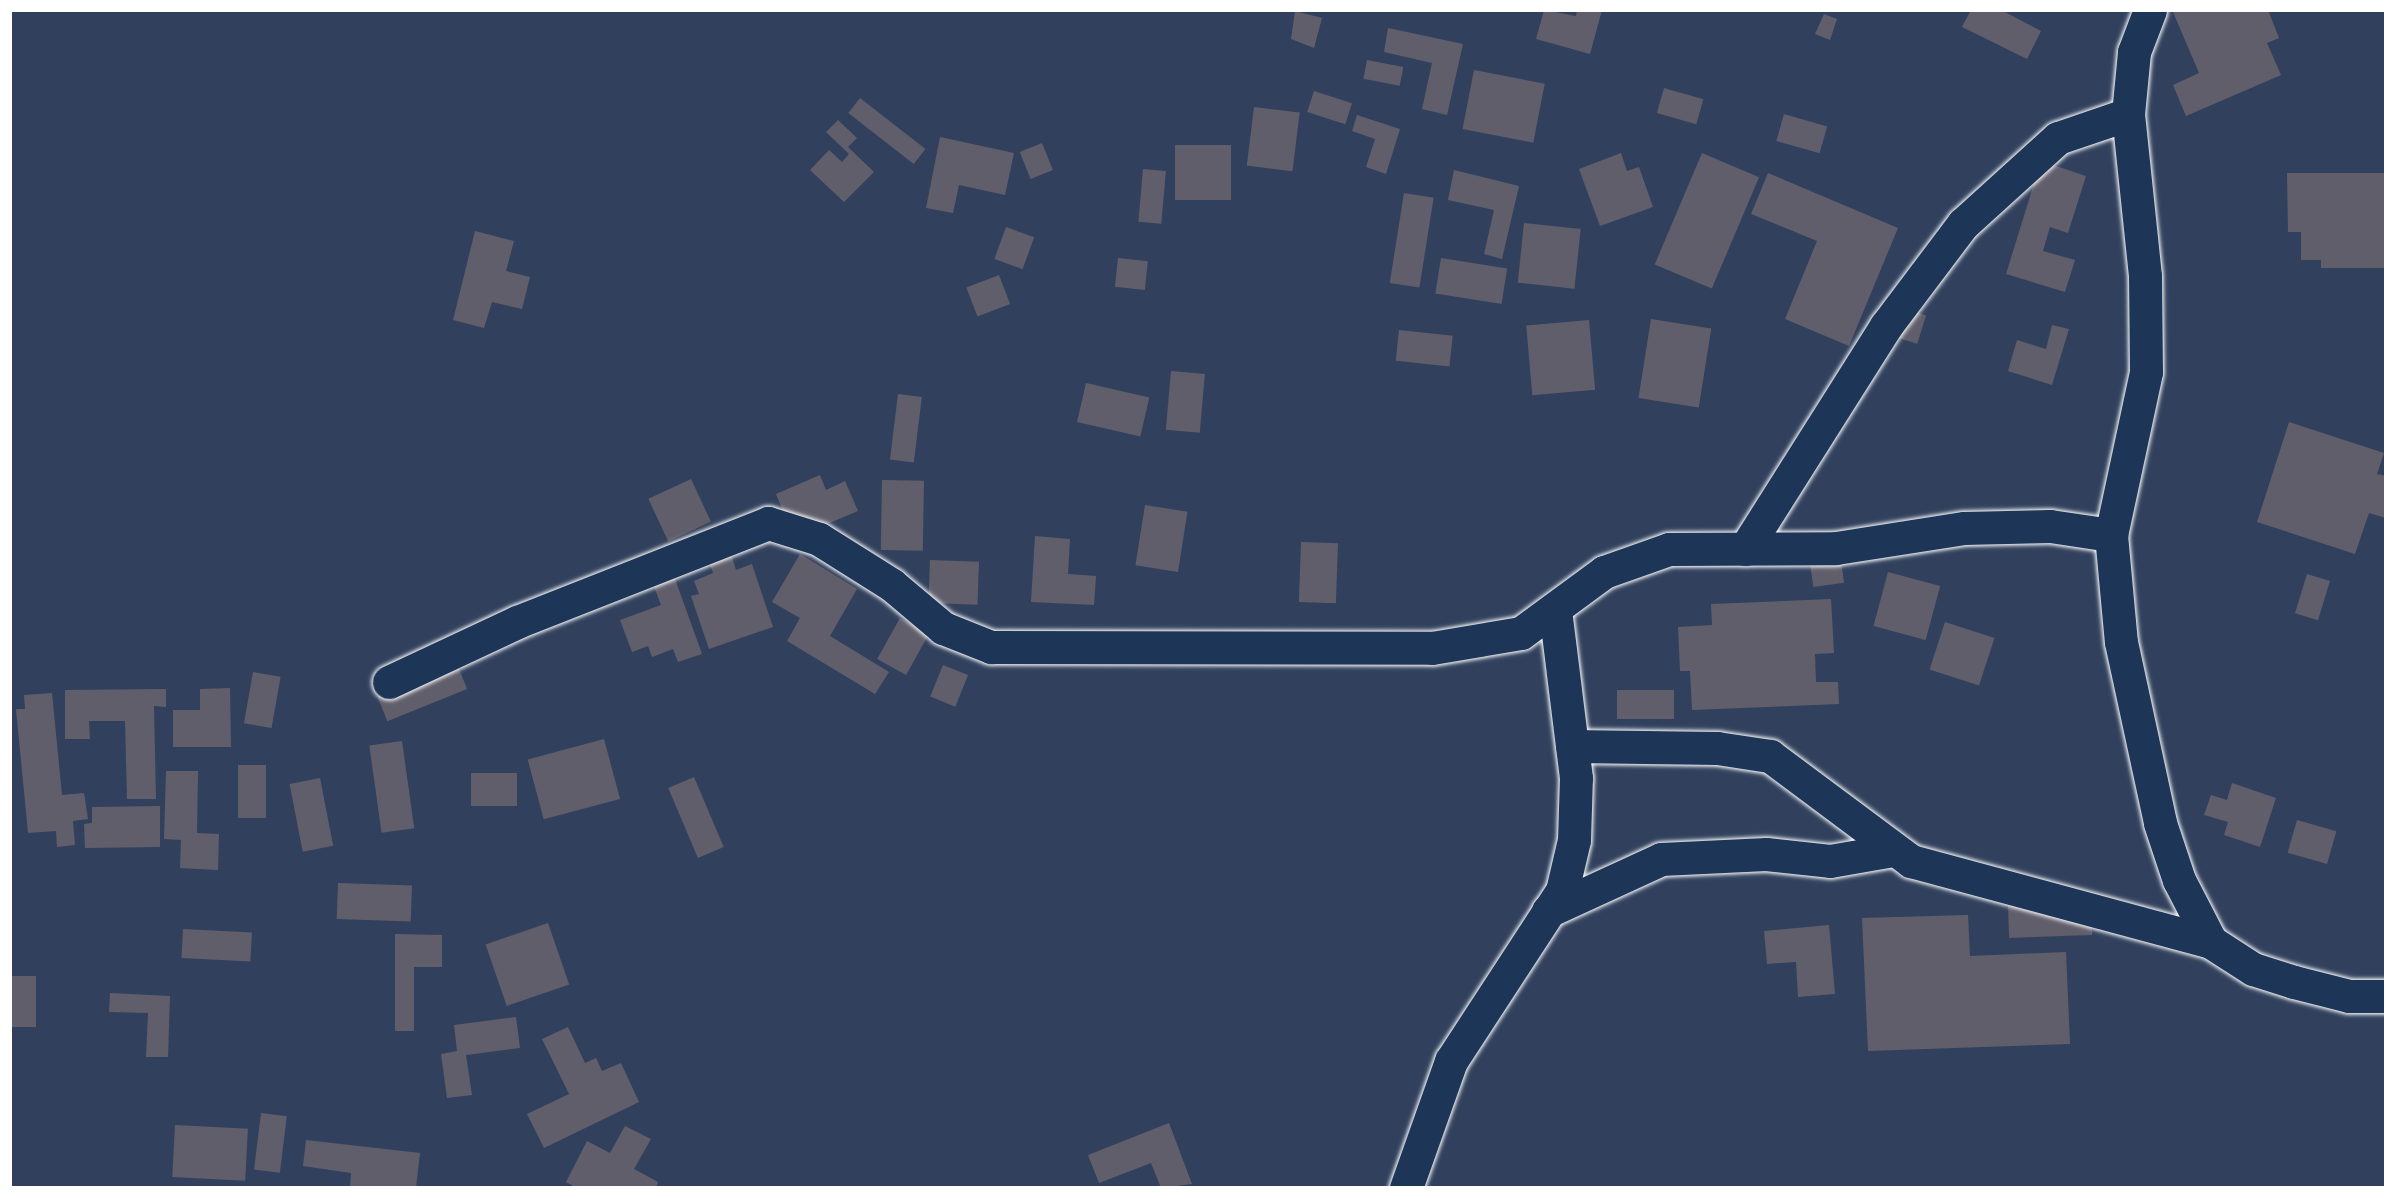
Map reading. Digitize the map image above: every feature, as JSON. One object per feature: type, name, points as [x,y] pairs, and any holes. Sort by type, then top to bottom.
[{"type":"street","points":[[2150,10],[2134,52],[2128,114],[2145,276],[2146,372],[2111,535],[2121,642],[2160,824],[2179,880],[2211,942]]},
{"type":"street","points":[[1745,549],[1886,326],[1963,224],[2058,138],[2128,114]]},
{"type":"street","points":[[390,682],[517,622],[768,523],[819,539],[892,585],[943,628],[991,647],[1432,648],[1521,633],[1604,572],[1669,549],[1836,548],[1964,528],[2050,526],[2111,535]]},
{"type":"street","points":[[1406,1188],[1451,1061],[1562,891],[1574,840],[1572,746],[1555,609]]},
{"type":"street","points":[[1572,746],[1717,748],[1770,756],[1790,766],[1893,850],[1936,870],[2077,902],[2211,942],[2253,969],[2294,982],[2349,996],[2385,996]]},
{"type":"street","points":[[1548,910],[1660,860],[1766,854],[1830,861],[1893,850]]},
{"type":"building","points":[[1544,10],[1576,16],[1577,10],[1602,10],[1590,54],[1536,39]]},
{"type":"building","points":[[1971,10],[2001,10],[2041,31],[2027,59],[1962,27]]},
{"type":"building","points":[[2268,10],[2279,38],[2267,43],[2281,75],[2186,116],[2173,85],[2199,73],[2173,12]]},
{"type":"building","points":[[1295,11],[1322,18],[1314,48],[1291,39]]},
{"type":"building","points":[[1824,14],[1837,19],[1830,40],[1815,34]]},
{"type":"building","points":[[1388,28],[1463,44],[1447,115],[1422,109],[1432,63],[1384,52]]},
{"type":"building","points":[[1367,60],[1403,67],[1400,86],[1363,79]]},
{"type":"building","points":[[1474,70],[1545,84],[1533,143],[1463,129]]},
{"type":"building","points":[[1664,88],[1703,99],[1696,124],[1657,113]]},
{"type":"building","points":[[1314,91],[1352,103],[1345,124],[1307,112]]},
{"type":"building","points":[[860,98],[925,149],[914,164],[848,113]]},
{"type":"building","points":[[1254,107],[1300,113],[1292,171],[1247,166]]},
{"type":"building","points":[[1784,114],[1827,126],[1820,153],[1776,141]]},
{"type":"building","points":[[1357,115],[1400,129],[1386,174],[1366,167],[1375,139],[1352,131]]},
{"type":"building","points":[[838,120],[857,138],[848,147],[874,172],[844,202],[810,170],[829,150],[842,162],[849,154],[826,132]]},
{"type":"building","points":[[940,137],[1014,153],[1005,195],[959,185],[953,213],[926,208]]},
{"type":"building","points":[[1042,143],[1053,170],[1031,179],[1020,152]]},
{"type":"building","points":[[1175,145],[1231,145],[1231,200],[1175,200]]},
{"type":"building","points":[[1621,153],[1627,171],[1639,167],[1653,207],[1600,226],[1579,169]]},
{"type":"building","points":[[1702,153],[1759,177],[1712,289],[1655,264]]},
{"type":"building","points":[[2041,161],[2086,176],[2068,233],[2050,227],[2043,251],[2075,260],[2065,292],[2006,274]]},
{"type":"building","points":[[1143,169],[1166,171],[1161,224],[1138,222]]},
{"type":"building","points":[[1454,170],[1519,186],[1502,259],[1484,254],[1494,210],[1448,200]]},
{"type":"building","points":[[1768,173],[1898,228],[1849,346],[1785,319],[1817,241],[1751,214]]},
{"type":"building","points":[[2287,173],[2386,173],[2386,268],[2321,268],[2321,260],[2301,260],[2301,232],[2288,232]]},
{"type":"building","points":[[1404,193],[1434,198],[1419,288],[1390,283]]},
{"type":"building","points":[[1524,223],[1581,229],[1574,289],[1518,283]]},
{"type":"building","points":[[1006,227],[1034,237],[1023,269],[994,259]]},
{"type":"building","points":[[475,231],[514,241],[506,271],[530,277],[522,309],[492,302],[484,328],[453,320]]},
{"type":"building","points":[[1118,258],[1148,261],[1145,290],[1115,287]]},
{"type":"building","points":[[1441,258],[1507,268],[1502,304],[1435,294]]},
{"type":"building","points":[[999,275],[1010,304],[977,316],[966,288]]},
{"type":"building","points":[[1906,309],[1926,315],[1917,344],[1897,338]]},
{"type":"building","points":[[1651,319],[1711,329],[1699,408],[1638,398]]},
{"type":"building","points":[[1589,320],[1595,390],[1532,395],[1526,325]]},
{"type":"building","points":[[2052,325],[2069,329],[2052,385],[2008,371],[2017,340],[2046,349]]},
{"type":"building","points":[[1399,330],[1453,336],[1449,366],[1396,361]]},
{"type":"building","points":[[1171,371],[1205,374],[1200,433],[1166,430]]},
{"type":"building","points":[[1086,383],[1149,398],[1140,437],[1077,422]]},
{"type":"building","points":[[898,394],[922,397],[914,462],[890,460]]},
{"type":"building","points":[[2289,422],[2384,453],[2377,474],[2386,476],[2386,518],[2369,513],[2355,554],[2257,522]]},
{"type":"building","points":[[820,475],[826,490],[845,481],[858,511],[794,538],[776,494]]},
{"type":"building","points":[[691,479],[711,522],[668,541],[648,499]]},
{"type":"building","points":[[882,480],[924,481],[923,551],[881,550]]},
{"type":"building","points":[[1145,505],[1187,512],[1178,572],[1135,565]]},
{"type":"building","points":[[1035,536],[1070,539],[1068,574],[1096,576],[1094,605],[1031,602]]},
{"type":"building","points":[[726,537],[736,570],[752,564],[773,627],[709,649],[691,596],[699,594],[694,581],[713,573],[703,545]]},
{"type":"building","points":[[1301,542],[1338,543],[1336,603],[1299,602]]},
{"type":"building","points":[[800,554],[857,589],[830,636],[889,672],[875,694],[787,641],[800,618],[772,602]]},
{"type":"building","points":[[930,560],[979,562],[977,605],[928,603]]},
{"type":"building","points":[[1841,561],[1844,583],[1813,587],[1810,565]]},
{"type":"building","points":[[1888,572],[1940,586],[1926,640],[1874,626]]},
{"type":"building","points":[[2307,574],[2330,581],[2318,620],[2295,613]]},
{"type":"building","points":[[674,576],[702,654],[678,662],[673,649],[652,657],[648,646],[632,652],[620,620],[661,605],[653,584]]},
{"type":"building","points":[[1831,599],[1834,653],[1815,654],[1816,682],[1838,682],[1839,704],[1692,710],[1690,671],[1680,671],[1678,627],[1712,625],[1711,604]]},
{"type":"building","points":[[900,618],[929,634],[906,675],[877,659]]},
{"type":"building","points":[[1945,622],[1994,638],[1979,686],[1930,670]]},
{"type":"building","points":[[457,664],[467,689],[387,721],[377,696]]},
{"type":"building","points":[[943,665],[968,675],[955,707],[930,697]]},
{"type":"building","points":[[253,672],[281,677],[272,728],[244,723]]},
{"type":"building","points":[[230,688],[231,747],[173,747],[173,710],[200,710],[200,689]]},
{"type":"building","points":[[166,689],[166,707],[154,706],[156,799],[127,799],[125,721],[89,721],[90,739],[65,739],[65,690]]},
{"type":"building","points":[[1617,690],[1674,690],[1674,719],[1617,719]]},
{"type":"building","points":[[52,693],[62,795],[84,793],[88,819],[73,821],[75,845],[57,847],[56,831],[28,833],[16,709],[25,709],[24,695]]},
{"type":"building","points":[[604,739],[620,799],[544,819],[528,759]]},
{"type":"building","points":[[402,741],[414,828],[382,833],[369,746]]},
{"type":"building","points":[[238,765],[266,765],[266,818],[238,818]]},
{"type":"building","points":[[166,771],[198,771],[197,833],[219,834],[218,870],[180,868],[181,840],[164,839]]},
{"type":"building","points":[[471,773],[517,773],[517,806],[471,806]]},
{"type":"building","points":[[694,777],[724,847],[698,858],[668,788]]},
{"type":"building","points":[[320,778],[333,846],[303,852],[290,784]]},
{"type":"building","points":[[2232,783],[2276,798],[2260,847],[2224,835],[2228,822],[2204,815],[2211,795],[2227,800]]},
{"type":"building","points":[[160,806],[160,847],[85,848],[84,824],[92,823],[92,807]]},
{"type":"building","points":[[2297,820],[2336,831],[2327,864],[2288,853]]},
{"type":"building","points":[[338,883],[412,886],[411,922],[337,919]]},
{"type":"building","points":[[2091,903],[2092,935],[2009,938],[2008,906]]},
{"type":"building","points":[[1968,915],[1970,956],[2066,952],[2070,1044],[1868,1051],[1862,918]]},
{"type":"building","points":[[548,923],[569,984],[507,1006],[486,944]]},
{"type":"building","points":[[1829,925],[1835,994],[1798,997],[1796,962],[1767,964],[1764,931]]},
{"type":"building","points":[[183,929],[252,933],[250,962],[181,958]]},
{"type":"building","points":[[395,934],[442,935],[442,967],[414,967],[414,1031],[395,1031]]},
{"type":"building","points":[[10,976],[36,976],[36,1027],[10,1027]]},
{"type":"building","points":[[110,993],[170,996],[168,1057],[146,1057],[148,1013],[109,1012]]},
{"type":"building","points":[[516,1017],[520,1048],[466,1055],[472,1095],[447,1098],[441,1054],[457,1051],[454,1025]]},
{"type":"building","points":[[568,1027],[585,1063],[596,1058],[602,1071],[621,1063],[639,1102],[544,1148],[527,1114],[569,1094],[542,1039]]},
{"type":"building","points":[[261,1113],[287,1116],[280,1173],[254,1170]]},
{"type":"building","points":[[1169,1123],[1192,1184],[1161,1188],[1151,1163],[1099,1183],[1088,1155]]},
{"type":"building","points":[[175,1125],[248,1129],[245,1181],[172,1177]]},
{"type":"building","points":[[625,1126],[651,1139],[634,1169],[658,1182],[656,1188],[577,1188],[566,1182],[587,1141],[610,1153]]},
{"type":"building","points":[[306,1140],[420,1153],[416,1188],[350,1186],[351,1173],[303,1166]]}]
